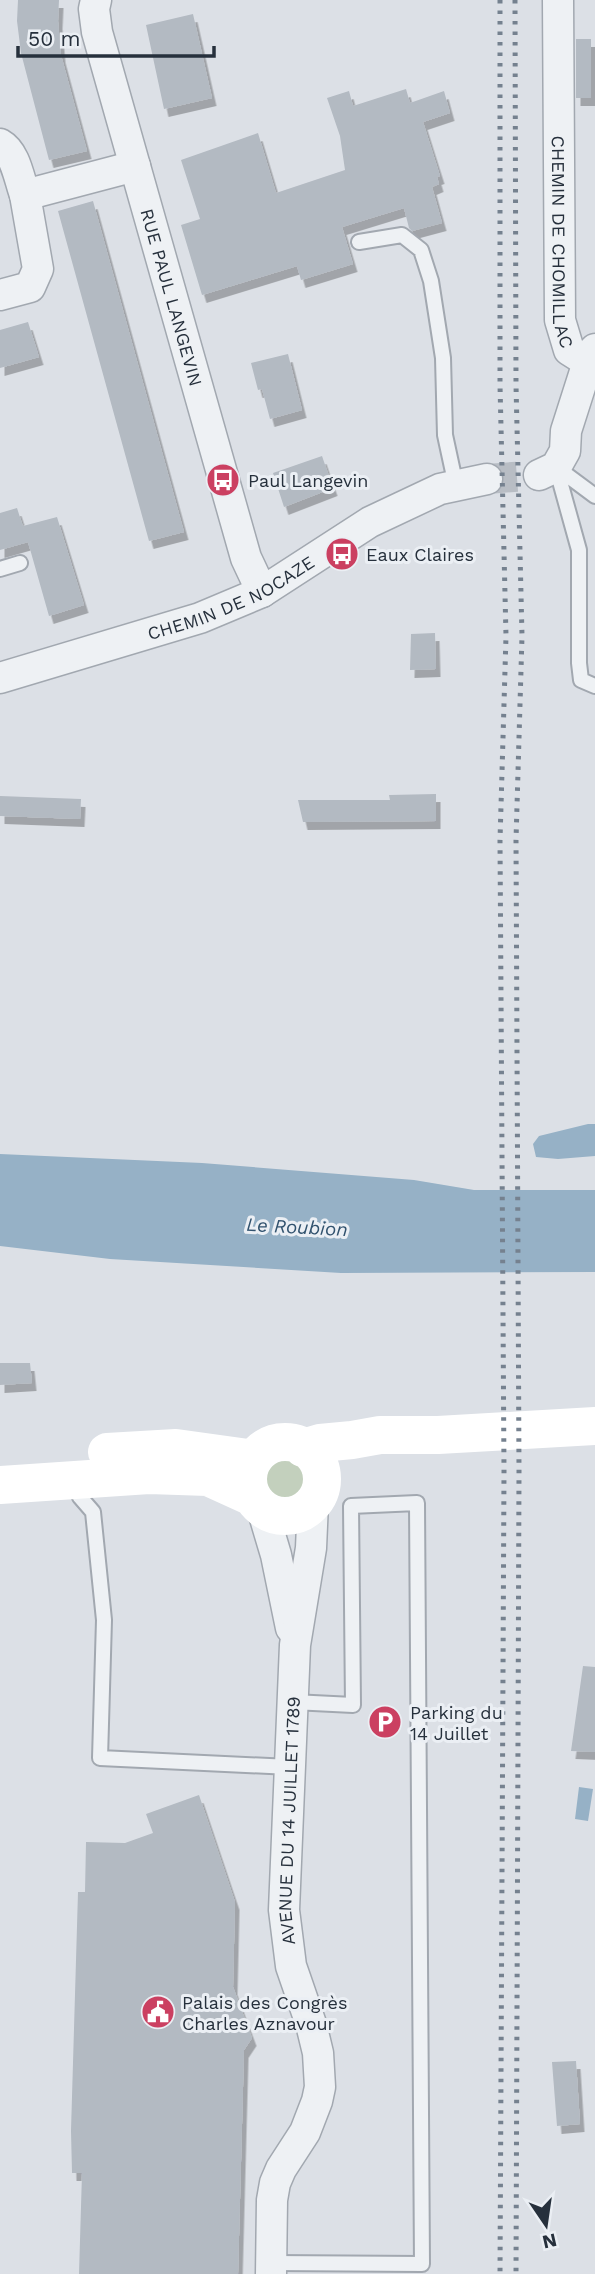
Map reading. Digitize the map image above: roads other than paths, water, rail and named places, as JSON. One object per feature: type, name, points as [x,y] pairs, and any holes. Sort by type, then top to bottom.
[{"type":"main road","points":[[303,1448],[320,1443],[380,1435],[438,1435],[595,1426]]},
{"type":"main road","points":[[0,1485],[149,1475],[208,1477],[257,1502],[270,1513],[289,1516],[306,1510],[317,1494],[361,1462],[438,1435]]},
{"type":"main road","points":[[257,1502],[249,1490],[248,1474],[254,1459],[271,1445],[282,1443],[303,1448],[316,1460],[321,1476],[317,1494]]},
{"type":"main road","points":[[0,1459],[176,1448],[254,1459]]},
{"type":"street","name":"RUE PAUL LANGEVIN","points":[[96,0],[94,9],[97,32],[246,558],[262,592]]},
{"type":"street","name":"CHEMIN DE CHOMILLAC","points":[[547,471],[565,452],[566,431],[591,355],[569,350],[560,320],[558,0]]},
{"type":"street","points":[[0,145],[6,148],[12,157],[24,195],[37,270],[30,287],[0,295]]},
{"type":"street","points":[[24,195],[135,166]]},
{"type":"street","name":"CHEMIN DE NOCAZE","points":[[0,678],[200,618],[262,592],[370,522],[440,489],[487,479]]},
{"type":"street","name":"AVENUE DU 14 JUILLET 1789","points":[[272,2269],[272,2200],[275,2183],[312,2117],[320,2087],[318,2053],[291,1966],[284,1910],[295,1645],[317,1494]]},
{"type":"street","name":"AVENUE DU 14 JUILLET 1789","points":[[257,1502],[276,1555],[295,1645]]},
{"type":"lane","points":[[359,242],[402,235],[421,250],[431,281],[443,358],[445,435],[456,486]]},
{"type":"lane","points":[[547,471],[595,496]]},
{"type":"lane","points":[[547,471],[579,550],[579,663],[581,680],[595,686]]},
{"type":"lane","points":[[0,569],[20,563]]},
{"type":"lane","points":[[76,1480],[76,1489],[93,1512],[104,1620],[100,1758],[290,1767]]},
{"type":"lane","points":[[272,2269],[422,2264],[418,1503],[351,1506],[353,1705],[293,1702]]},
{"type":"water","points":[[595,1124],[595,1156],[558,1159],[536,1157],[533,1144],[539,1136]]},
{"type":"water","name":"Le Roubion","points":[[0,1154],[202,1163],[414,1180],[474,1190],[595,1190],[595,1272],[341,1273],[110,1259],[0,1246]]},
{"type":"water","points":[[579,1787],[593,1789],[588,1821],[575,1819]]},
{"type":"tunnel","points":[[487,479],[539,475]]},
{"type":"railway","points":[[500,0],[500,385],[506,636],[500,840],[504,1471],[500,2274]]},
{"type":"railway","points":[[515,0],[516,385],[522,636],[516,840],[519,1471],[516,2274]]},
{"type":"place","name":"Paul Langevin","points":[[223,480]]},
{"type":"place","name":"Eaux Claires","points":[[342,554]]},
{"type":"place","name":"Parking du 14 Juillet","points":[[385,1722]]},
{"type":"place","name":"Palais des Congrès Charles Aznavour","points":[[158,2012]]}]
